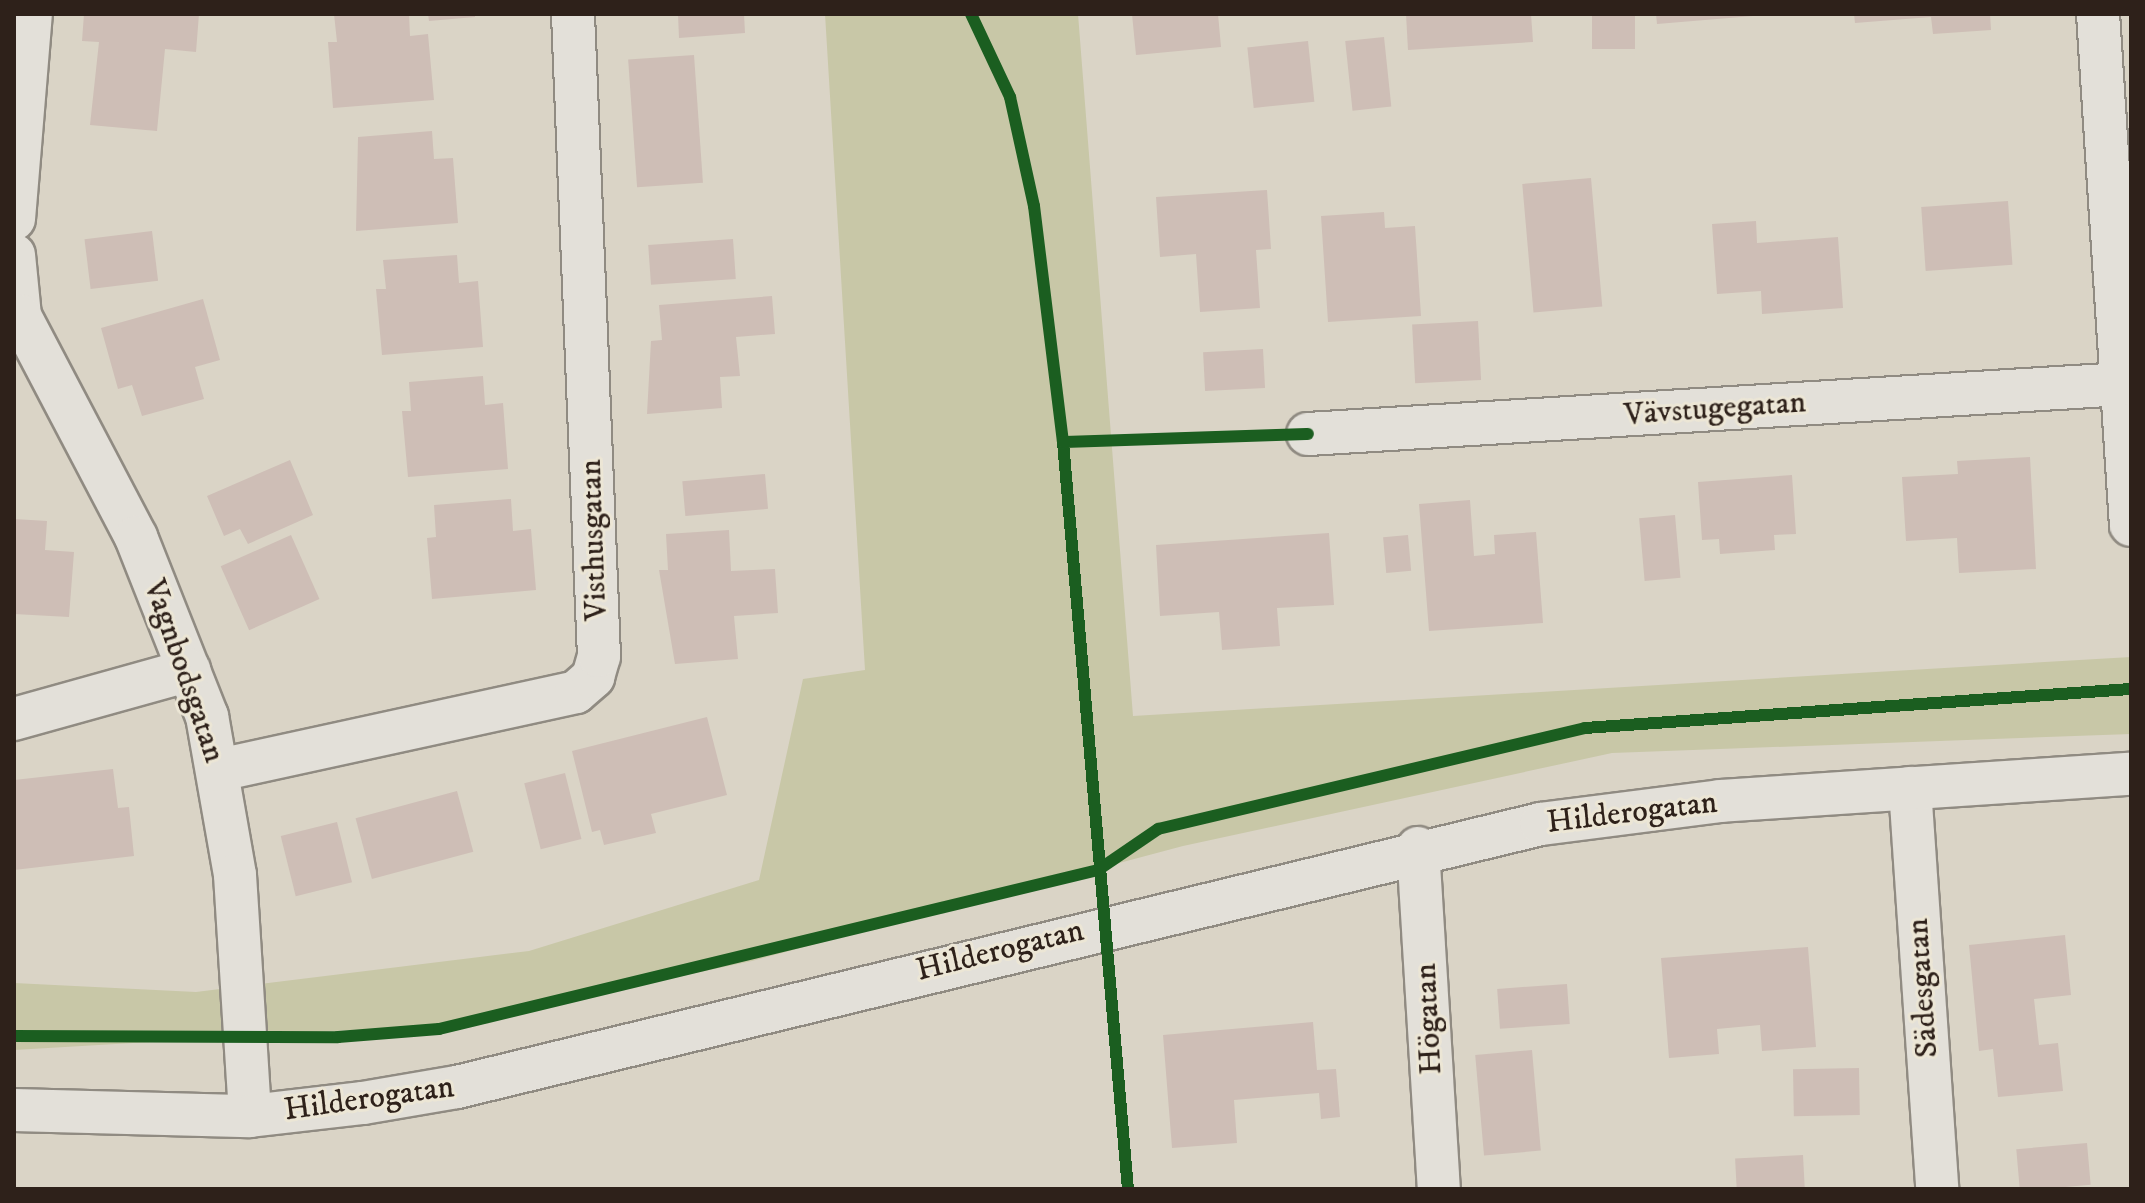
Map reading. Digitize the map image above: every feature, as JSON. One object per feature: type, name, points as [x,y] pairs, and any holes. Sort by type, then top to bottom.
[{"type":"street","points":[[14,219],[31,14]]},
{"type":"street","name":"Visthusgatan","points":[[219,770],[576,692],[593,677],[599,656],[573,14]]},
{"type":"street","points":[[2098,14],[2131,525]]},
{"type":"street","name":"Vagnbodsgatan","points":[[14,255],[17,315],[136,537],[189,670],[219,770],[235,875],[250,1116]]},
{"type":"street","name":"Vävstugegatan","points":[[1308,434],[2122,384]]},
{"type":"street","points":[[14,719],[189,670]]},
{"type":"street","name":"Hilderogatan","points":[[14,1110],[250,1116],[457,1087],[1418,848],[1614,812],[2131,774]]},
{"type":"street","name":"Sädesgatan","points":[[1910,788],[1937,1189]]},
{"type":"street","name":"Högatan","points":[[1418,848],[1439,1189]]},
{"type":"green space","points":[[825,14],[1078,14],[1133,716],[2131,657],[2131,734],[1612,753],[1183,846],[752,961],[453,1024],[14,1050],[14,983],[196,992],[529,951],[759,880],[803,679],[865,670]]},
{"type":"building","points":[[84,14],[199,14],[196,52],[165,49],[157,131],[90,125],[99,42],[82,41]]},
{"type":"building","points":[[334,14],[409,14],[410,36],[428,34],[434,100],[333,108],[328,42],[337,42]]},
{"type":"building","points":[[428,14],[475,14],[475,17],[429,21]]},
{"type":"building","points":[[678,14],[744,14],[745,33],[679,38]]},
{"type":"building","points":[[1132,14],[1218,14],[1221,47],[1136,55]]},
{"type":"building","points":[[1406,14],[1531,14],[1533,42],[1408,50]]},
{"type":"building","points":[[1592,14],[1635,14],[1635,49],[1592,49]]},
{"type":"building","points":[[1656,14],[1752,14],[1753,16],[1657,24]]},
{"type":"building","points":[[1854,14],[1990,14],[1991,30],[1933,34],[1931,17],[1855,23]]},
{"type":"building","points":[[1384,37],[1391,107],[1353,111],[1345,41]]},
{"type":"building","points":[[1308,41],[1314,102],[1254,108],[1247,47]]},
{"type":"building","points":[[694,55],[703,183],[637,187],[628,60]]},
{"type":"building","points":[[432,131],[434,159],[453,158],[458,223],[356,231],[358,137]]},
{"type":"building","points":[[1591,178],[1602,307],[1534,313],[1522,184]]},
{"type":"building","points":[[1267,190],[1271,249],[1256,250],[1260,308],[1200,312],[1196,254],[1160,257],[1156,197]]},
{"type":"building","points":[[2008,201],[2012,265],[1926,271],[1921,207]]},
{"type":"building","points":[[1384,212],[1385,228],[1415,226],[1421,316],[1328,322],[1321,216]]},
{"type":"building","points":[[1756,221],[1757,243],[1838,237],[1843,308],[1762,314],[1761,291],[1717,294],[1712,224]]},
{"type":"building","points":[[152,231],[158,281],[91,289],[85,239]]},
{"type":"building","points":[[733,239],[736,279],[651,285],[648,245]]},
{"type":"building","points":[[457,255],[459,283],[478,281],[483,347],[382,355],[376,289],[386,289],[383,260]]},
{"type":"building","points":[[772,296],[775,334],[736,337],[740,376],[720,377],[722,408],[647,414],[651,341],[662,340],[659,305]]},
{"type":"building","points":[[203,299],[220,360],[195,367],[204,399],[142,416],[132,385],[118,389],[101,328]]},
{"type":"building","points":[[1478,321],[1481,380],[1415,383],[1412,324]]},
{"type":"building","points":[[1263,349],[1265,388],[1205,391],[1203,352]]},
{"type":"building","points":[[483,376],[485,405],[503,403],[508,469],[408,477],[402,411],[411,411],[409,382]]},
{"type":"building","points":[[2030,457],[2036,569],[1959,573],[1957,538],[1906,541],[1902,477],[1958,474],[1957,461]]},
{"type":"building","points":[[290,460],[313,515],[248,544],[240,529],[224,536],[207,496]]},
{"type":"building","points":[[765,474],[768,509],[685,516],[682,481]]},
{"type":"building","points":[[1792,475],[1796,534],[1774,535],[1775,550],[1720,554],[1719,539],[1702,540],[1698,482]]},
{"type":"building","points":[[511,499],[513,531],[531,529],[536,590],[432,599],[427,538],[436,537],[434,505]]},
{"type":"building","points":[[1470,500],[1474,556],[1495,554],[1494,535],[1536,532],[1543,623],[1429,631],[1419,504]]},
{"type":"building","points":[[1675,515],[1680,578],[1645,581],[1639,518]]},
{"type":"building","points":[[14,519],[47,521],[45,550],[74,552],[69,617],[14,614]]},
{"type":"building","points":[[729,530],[731,571],[775,569],[778,613],[734,616],[738,659],[675,664],[659,570],[668,570],[666,534]]},
{"type":"building","points":[[1329,533],[1334,605],[1277,608],[1280,646],[1222,650],[1219,612],[1160,616],[1156,545]]},
{"type":"building","points":[[291,535],[319,599],[249,630],[221,566]]},
{"type":"building","points":[[1408,535],[1411,571],[1386,573],[1383,537]]},
{"type":"building","points":[[707,717],[727,795],[651,814],[656,833],[604,845],[600,830],[592,832],[572,751]]},
{"type":"building","points":[[113,769],[118,808],[129,807],[134,856],[14,870],[14,780]]},
{"type":"building","points":[[565,773],[581,839],[541,849],[524,783]]},
{"type":"building","points":[[457,791],[473,852],[372,879],[356,818]]},
{"type":"building","points":[[337,822],[352,882],[296,896],[281,836]]},
{"type":"building","points":[[2065,935],[2071,995],[2034,999],[2039,1045],[2058,1043],[2063,1091],[1998,1097],[1993,1049],[1979,1051],[1969,945]]},
{"type":"building","points":[[1808,947],[1816,1047],[1762,1051],[1760,1025],[1717,1029],[1719,1054],[1669,1058],[1661,958]]},
{"type":"building","points":[[1567,984],[1570,1024],[1500,1029],[1497,989]]},
{"type":"building","points":[[1313,1022],[1317,1070],[1336,1069],[1340,1117],[1321,1119],[1319,1093],[1234,1100],[1237,1143],[1172,1148],[1163,1035]]},
{"type":"building","points":[[1532,1050],[1541,1151],[1484,1156],[1475,1055]]},
{"type":"building","points":[[1859,1068],[1860,1115],[1794,1116],[1793,1069]]},
{"type":"building","points":[[2087,1143],[2091,1185],[2020,1189],[2016,1149]]},
{"type":"building","points":[[1803,1155],[1805,1189],[1737,1189],[1735,1159]]},
{"type":"cycle path","points":[[971,14],[1010,97],[1034,206],[1063,442],[1128,1189]]},
{"type":"cycle path","points":[[1063,442],[1308,434]]},
{"type":"cycle path","points":[[14,1036],[338,1037],[439,1029],[1098,870],[1158,829],[1585,728],[2131,689]]}]
